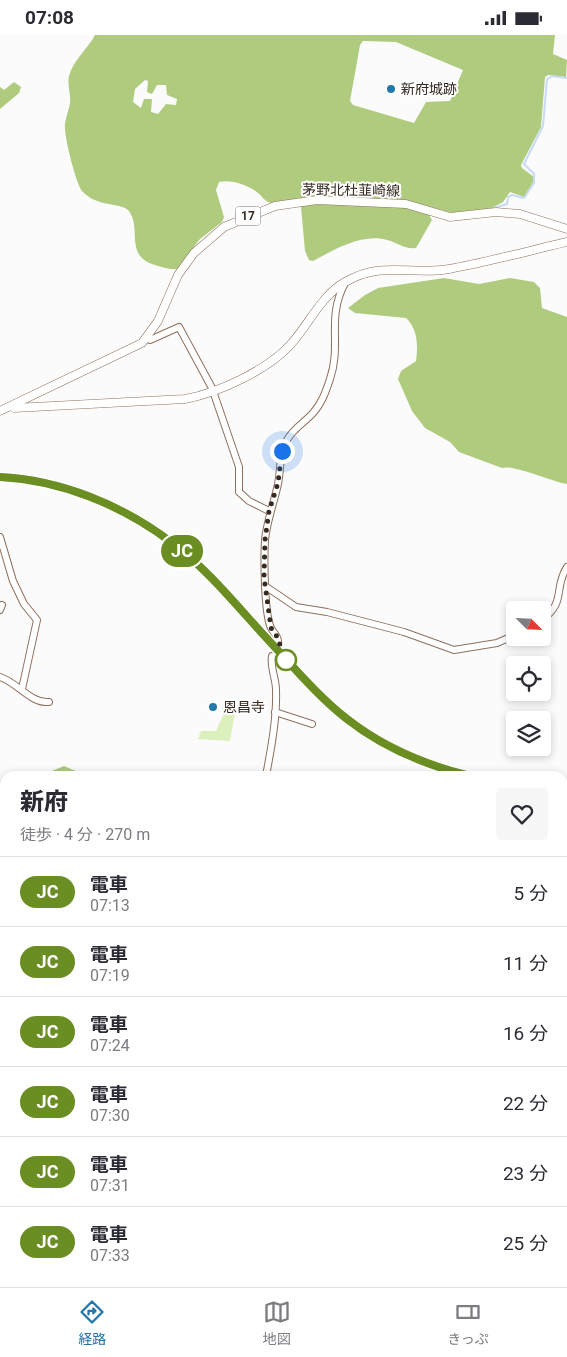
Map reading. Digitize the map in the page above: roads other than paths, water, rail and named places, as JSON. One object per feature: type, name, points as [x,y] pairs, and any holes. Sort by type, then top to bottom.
[{"type":"main road","name":"茅野北杜韮崎線","points":[[147,339],[178,275],[194,253],[224,227],[275,205],[317,200],[406,204],[450,217],[496,212],[520,214],[567,229]]},
{"type":"main road","points":[[1,411],[20,407],[185,399],[214,392],[278,356],[290,345],[331,292],[346,282],[379,269],[447,270],[567,242]]},
{"type":"main road","points":[[1,411],[110,360],[147,339]]},
{"type":"street","points":[[278,644],[278,640],[271,628],[265,586],[265,540],[269,511],[278,483],[282,451],[291,434],[313,414],[322,401],[331,378],[336,352],[333,331],[335,310],[338,296],[346,282]]},
{"type":"street","points":[[147,339],[150,340],[179,327],[214,392],[239,467],[239,492],[249,501],[269,511]]},
{"type":"street","points":[[0,537],[13,581],[24,604],[37,621],[22,689]]},
{"type":"street","points":[[551,613],[559,601],[562,576],[567,567]]},
{"type":"street","points":[[265,586],[296,607],[328,612],[404,632],[454,650],[497,643],[506,639]]},
{"type":"street","points":[[267,771],[276,690],[274,673],[271,666],[272,656]]},
{"type":"street","points":[[0,677],[40,701],[49,702]]},
{"type":"street","points":[[274,712],[312,724]]},
{"type":"waterway","points":[[494,208],[507,204],[508,197],[512,195],[524,198],[534,183],[534,174],[524,164],[543,126],[547,79],[552,76],[567,78]]},
{"type":"tunnel","points":[[272,656],[278,644]]},
{"type":"railway","points":[[0,477],[46,484],[90,497],[111,506],[152,529],[198,564],[306,682],[347,719],[390,747],[421,761],[452,771]]},
{"type":"train","name":"JC","points":[[0,477],[32,481],[85,495],[131,516],[172,542],[209,577],[329,705],[366,733],[405,755],[449,771]]},
{"type":"place","name":"新府城跡","points":[[391,89]]},
{"type":"place","name":"恩昌寺","points":[[213,707]]}]
